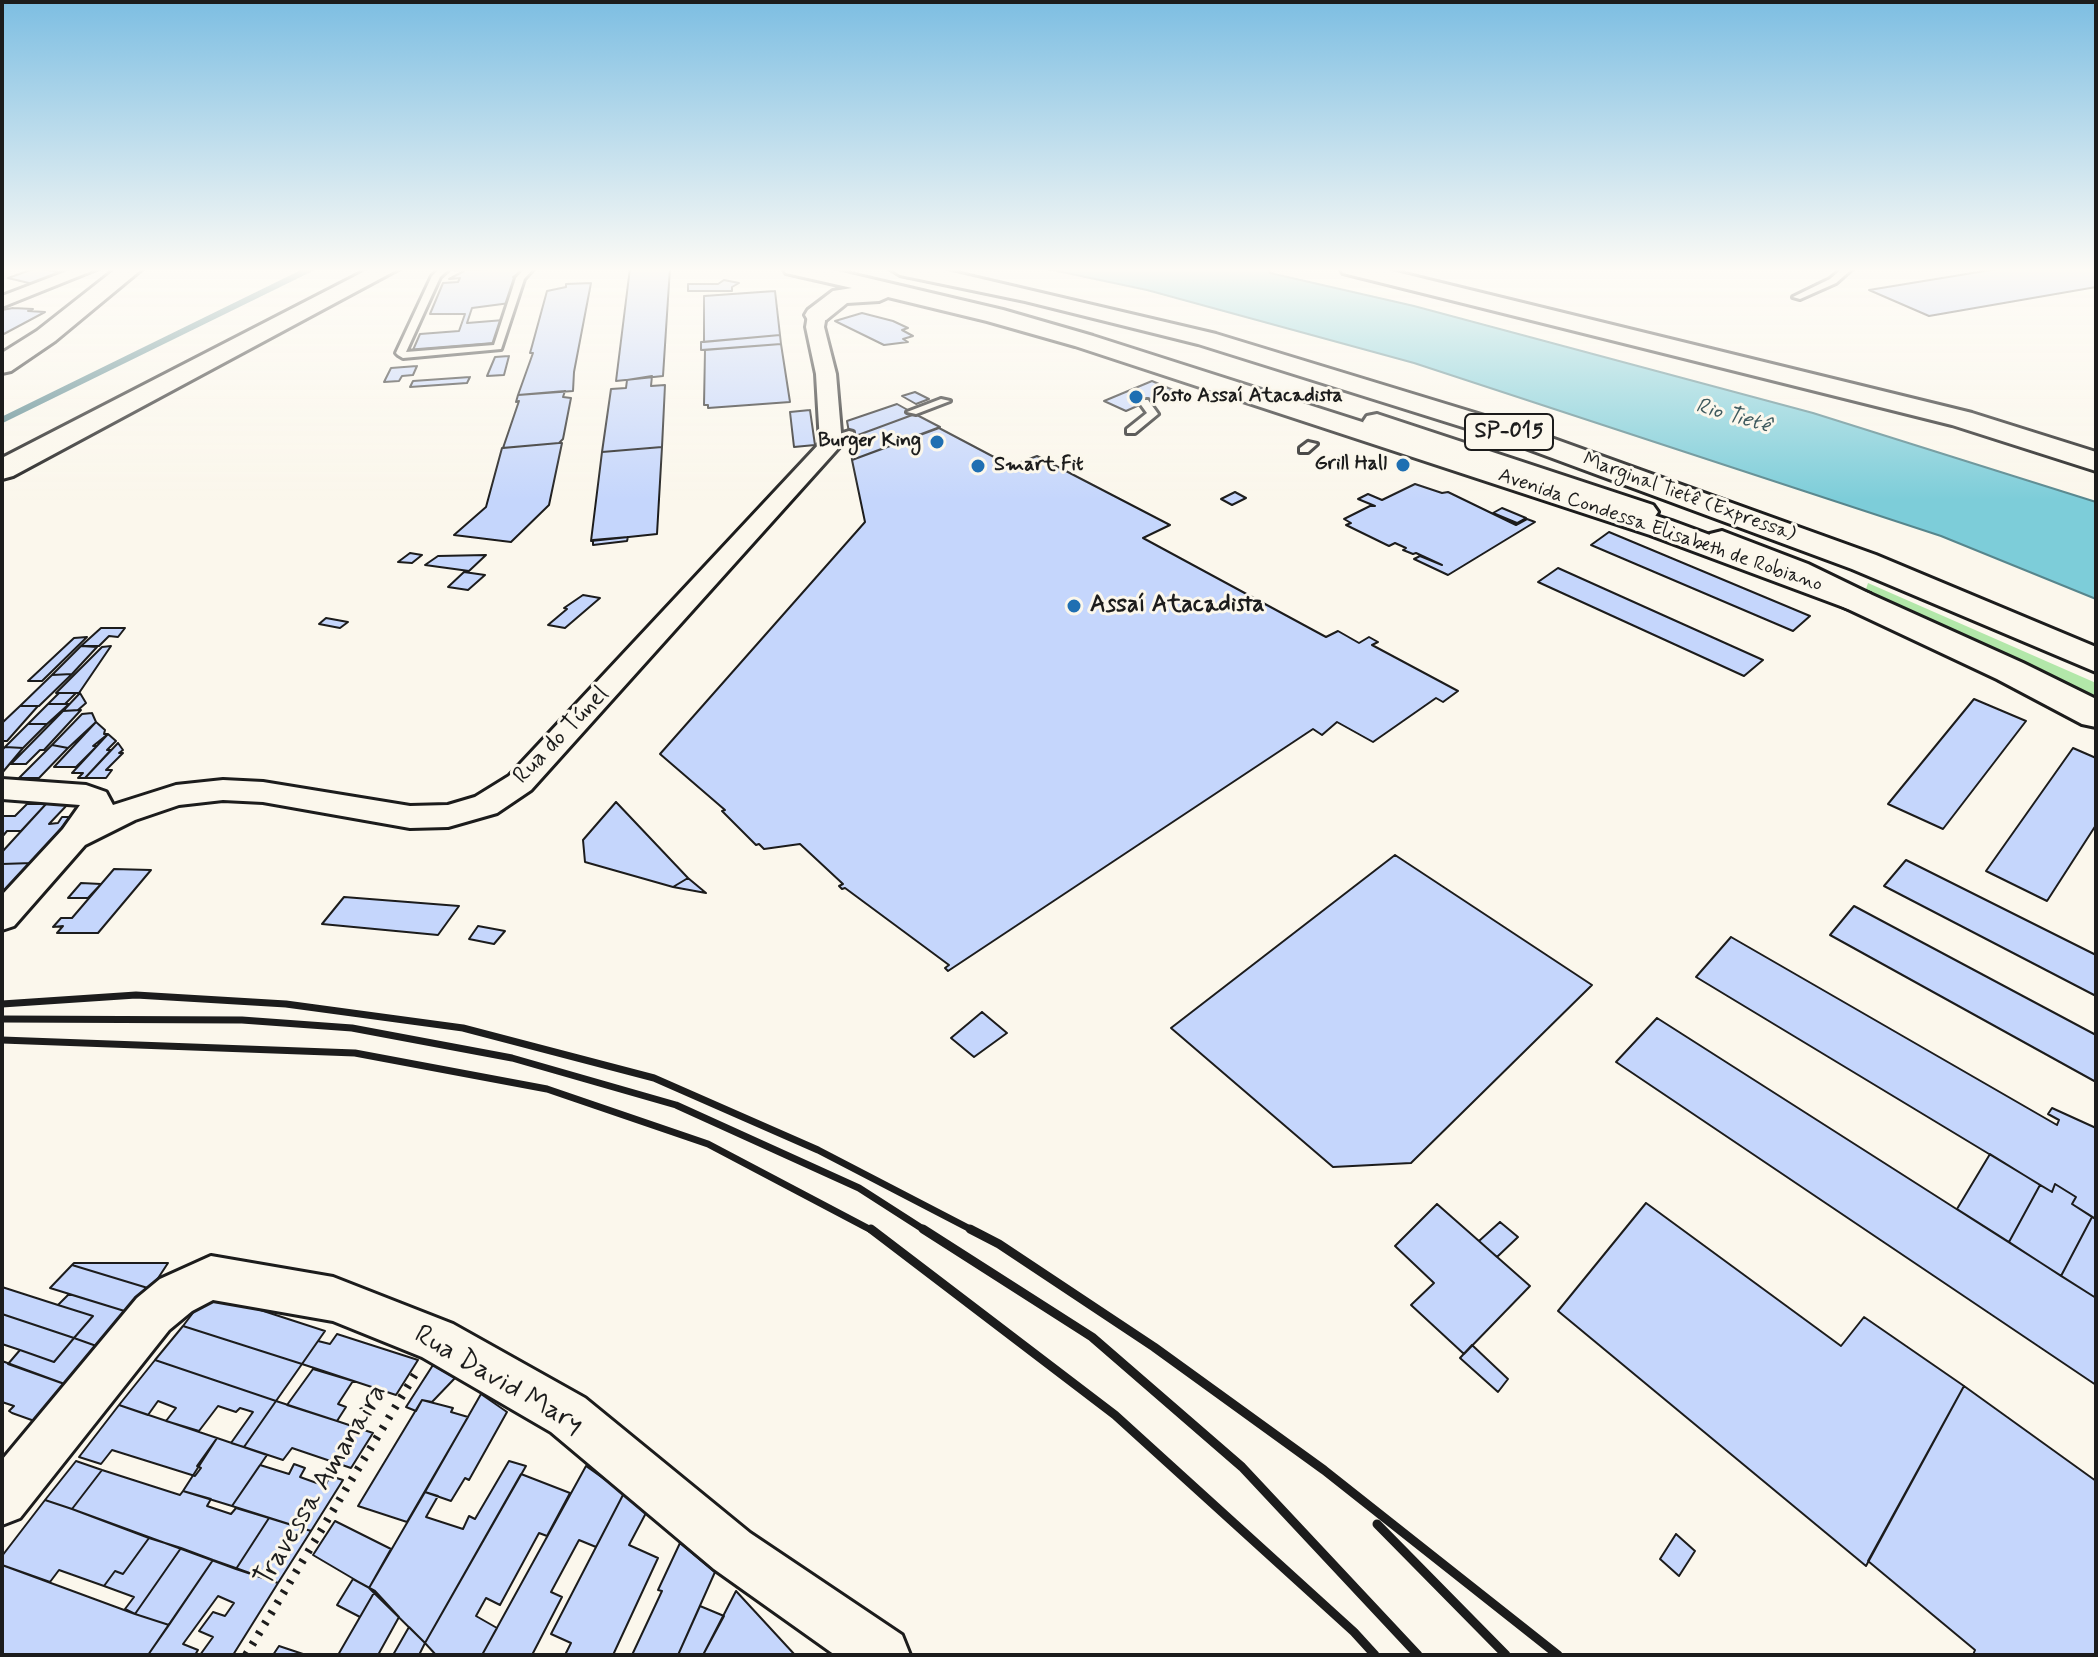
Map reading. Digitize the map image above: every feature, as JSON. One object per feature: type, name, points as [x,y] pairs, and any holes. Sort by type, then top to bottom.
[{"type":"main road","points":[[2,365],[27,345]]},
{"type":"main road","points":[[2,470],[241,345]]},
{"type":"main road","name":"Avenida Condessa Elisabeth de Robiano","points":[[1098,345],[1661,528],[1858,601],[2010,671],[2096,715]]},
{"type":"main road","points":[[1151,345],[1688,528],[1796,571],[1858,601]]},
{"type":"main road","name":"Marginal Tietê (Expressa)","points":[[1227,345],[1511,433],[1864,562],[2096,661]]},
{"type":"main road","points":[[1664,345],[2096,452]]},
{"type":"main road","points":[[1962,419],[2096,462]]},
{"type":"street","name":"Rua do Túnel","points":[[74,837],[124,812],[176,795],[223,790],[263,792],[410,817],[448,816],[486,805],[520,783],[840,436],[819,345]]},
{"type":"street","points":[[2,789],[86,795],[95,799],[97,805],[74,837],[2,917]]},
{"type":"street","name":"Rua David Mary","points":[[2,1500],[153,1314],[176,1295],[211,1278],[333,1299],[437,1340],[568,1415],[732,1551],[882,1655]]},
{"type":"lane","points":[[404,345],[403,355],[499,345]]},
{"type":"lane","points":[[912,412],[945,401]]},
{"type":"lane","points":[[1131,431],[1153,414],[1144,402]]},
{"type":"path","name":"Travessa Amanaira","points":[[246,1655],[437,1340]]},
{"type":"green space","points":[[1868,583],[2096,683],[2096,702],[1987,647],[1865,592]]},
{"type":"water","name":"Rio Tietê","points":[[1349,345],[1561,345],[1813,413],[2096,502],[2096,599],[1941,536],[1414,363]]},
{"type":"building","points":[[415,345],[469,345],[413,350]]},
{"type":"building","points":[[532,345],[579,345],[573,391],[518,395],[533,353],[530,353]]},
{"type":"building","points":[[620,345],[665,345],[663,376],[616,381]]},
{"type":"building","points":[[701,345],[763,345],[701,350]]},
{"type":"building","points":[[781,345],[790,402],[708,408],[704,405],[705,350]]},
{"type":"building","points":[[509,356],[504,375],[487,376],[495,357]]},
{"type":"building","points":[[417,366],[413,375],[402,376],[399,381],[384,382],[391,368]]},
{"type":"building","points":[[652,376],[651,386],[665,385],[662,447],[602,452],[611,389],[626,388],[627,380]]},
{"type":"building","points":[[470,377],[467,383],[410,387],[413,381]]},
{"type":"building","name":"Posto Assaí Atacadista","points":[[1152,381],[1173,390],[1126,411],[1104,401]]},
{"type":"building","points":[[565,391],[563,397],[571,398],[563,439],[559,443],[503,448],[519,401],[516,402],[518,395]]},
{"type":"building","points":[[915,392],[929,399],[916,404],[902,396]]},
{"type":"building","points":[[897,404],[915,414],[850,438],[847,421]]},
{"type":"building","points":[[810,410],[815,445],[794,447],[790,412]]},
{"type":"building","points":[[915,414],[940,427],[852,460],[850,438]]},
{"type":"building","points":[[939,428],[1011,466],[1037,456],[1170,525],[1143,538],[1326,637],[1338,631],[1359,643],[1369,637],[1378,642],[1372,645],[1458,691],[1443,702],[1436,698],[1373,742],[1337,722],[1322,735],[1313,729],[948,971],[945,968],[949,965],[845,888],[842,889],[839,886],[843,884],[800,844],[764,849],[756,845],[722,811],[725,810],[660,754],[865,522],[852,460]]},
{"type":"building","points":[[562,443],[549,505],[511,542],[454,535],[486,507],[502,448]]},
{"type":"building","points":[[662,447],[657,534],[591,541],[602,452]]},
{"type":"building","points":[[1415,484],[1448,492],[1516,525],[1527,519],[1535,522],[1448,575],[1414,559],[1420,556],[1442,565],[1416,553],[1403,550],[1406,548],[1395,543],[1389,546],[1346,525],[1351,523],[1344,519],[1375,506],[1358,499],[1368,494],[1382,500]]},
{"type":"building","points":[[1235,492],[1246,498],[1232,505],[1221,499]]},
{"type":"building","points":[[1502,508],[1526,518],[1517,523],[1493,513]]},
{"type":"building","points":[[1609,532],[1810,616],[1793,631],[1591,545]]},
{"type":"building","points":[[628,537],[627,541],[593,545],[593,540]]},
{"type":"building","points":[[410,553],[422,555],[412,563],[398,562]]},
{"type":"building","points":[[486,555],[469,571],[425,565],[438,556]]},
{"type":"building","points":[[1558,568],[1763,660],[1744,676],[1538,582]]},
{"type":"building","points":[[464,572],[485,575],[468,590],[448,587]]},
{"type":"building","points":[[583,595],[600,598],[565,628],[548,625],[567,609],[564,608]]},
{"type":"building","points":[[326,618],[348,622],[340,628],[319,624]]},
{"type":"building","points":[[101,628],[125,628],[118,637],[109,636],[99,646],[81,646]]},
{"type":"building","points":[[87,637],[42,681],[28,681],[74,638]]},
{"type":"building","points":[[81,646],[97,647],[72,674],[52,675]]},
{"type":"building","points":[[111,646],[79,693],[56,693],[102,647]]},
{"type":"building","points":[[72,674],[39,706],[20,706],[52,675]]},
{"type":"building","points":[[59,693],[76,693],[65,704],[48,704]]},
{"type":"building","points":[[80,693],[86,703],[78,710],[63,711]]},
{"type":"building","points":[[1974,699],[2026,721],[1943,829],[1888,804]]},
{"type":"building","points":[[48,704],[69,704],[47,724],[28,724]]},
{"type":"building","points":[[20,706],[38,706],[7,741],[2,741],[2,723]]},
{"type":"building","points":[[81,710],[44,750],[40,750],[26,764],[11,764],[63,711]]},
{"type":"building","points":[[92,713],[96,722],[68,748],[52,745],[82,714]]},
{"type":"building","points":[[96,722],[105,730],[104,734],[108,734],[93,746],[97,746],[76,767],[54,767]]},
{"type":"building","points":[[28,724],[47,724],[23,748],[5,747]]},
{"type":"building","points":[[108,734],[116,741],[107,750],[111,750],[85,778],[78,778],[83,773],[72,773]]},
{"type":"building","points":[[118,743],[123,750],[119,753],[123,753],[106,770],[112,770],[106,778],[85,778]]},
{"type":"building","points":[[52,745],[68,748],[39,778],[19,778]]},
{"type":"building","points":[[5,747],[23,748],[2,773],[2,750]]},
{"type":"building","points":[[2073,748],[2096,758],[2096,825],[2047,901],[1986,871]]},
{"type":"building","points":[[616,802],[688,878],[673,887],[585,862],[583,840]]},
{"type":"building","points":[[27,804],[46,804],[21,831],[7,831],[2,837],[2,816],[15,816]]},
{"type":"building","points":[[46,804],[68,804],[49,824],[58,823],[62,817],[71,817],[32,863],[2,864],[2,852]]},
{"type":"building","points":[[1395,855],[1592,985],[1411,1163],[1333,1167],[1171,1028]]},
{"type":"building","points":[[1906,860],[2096,955],[2096,996],[1884,886]]},
{"type":"building","points":[[32,863],[8,890],[2,891],[2,864]]},
{"type":"building","points":[[114,869],[151,870],[98,933],[57,933],[63,926],[53,927],[61,918],[72,918]]},
{"type":"building","points":[[688,878],[706,893],[673,887]]},
{"type":"building","points":[[81,883],[101,884],[88,898],[68,898]]},
{"type":"building","points":[[344,897],[459,906],[438,935],[322,924]]},
{"type":"building","points":[[1854,906],[2096,1035],[2096,1082],[1830,935]]},
{"type":"building","points":[[478,926],[505,931],[494,944],[469,939]]},
{"type":"building","points":[[1731,937],[2057,1125],[2059,1120],[2048,1114],[2052,1108],[2096,1128],[2096,1219],[2072,1204],[2076,1197],[2055,1184],[2052,1192],[1696,977]]},
{"type":"building","points":[[982,1012],[1007,1033],[974,1057],[951,1038]]},
{"type":"building","points":[[1657,1018],[2096,1298],[2096,1385],[1616,1062]]},
{"type":"building","points":[[1990,1154],[2040,1185],[2009,1242],[1957,1209]]},
{"type":"building","points":[[2055,1184],[2076,1197],[2072,1204],[2092,1217],[2061,1276],[2009,1242],[2040,1185],[2052,1192]]},
{"type":"building","points":[[1646,1203],[1841,1346],[1864,1317],[1964,1386],[1866,1566],[1558,1311]]},
{"type":"building","points":[[1437,1204],[1530,1286],[1464,1354],[1411,1305],[1434,1283],[1395,1246]]},
{"type":"building","points":[[2092,1217],[2096,1219],[2096,1298],[2061,1276]]},
{"type":"building","points":[[1500,1222],[1518,1237],[1497,1257],[1479,1241]]},
{"type":"building","points":[[168,1263],[151,1289],[72,1265]]},
{"type":"building","points":[[72,1265],[151,1289],[131,1313],[50,1288]]},
{"type":"building","points":[[2,1287],[93,1316],[74,1338],[2,1314]]},
{"type":"building","points":[[208,1293],[325,1331],[302,1364],[183,1326]]},
{"type":"building","points":[[69,1294],[131,1313],[102,1348],[74,1338],[93,1316],[58,1305]]},
{"type":"building","points":[[2,1314],[74,1338],[54,1362],[2,1344]]},
{"type":"building","points":[[183,1326],[302,1364],[276,1401],[155,1360]]},
{"type":"building","points":[[337,1334],[418,1360],[396,1395],[302,1364],[318,1341],[330,1344]]},
{"type":"building","points":[[74,1338],[102,1348],[70,1386],[8,1364],[20,1350],[54,1362]]},
{"type":"building","points":[[1472,1345],[1508,1379],[1498,1392],[1460,1358]]},
{"type":"building","points":[[155,1360],[276,1401],[244,1447],[231,1443],[253,1412],[240,1408],[236,1412],[218,1406],[199,1431],[166,1421],[176,1408],[158,1401],[148,1415],[119,1405]]},
{"type":"building","points":[[2,1361],[70,1386],[40,1423],[12,1413],[9,1411],[14,1406],[2,1402]]},
{"type":"building","points":[[433,1365],[455,1378],[432,1402],[422,1400],[416,1411],[406,1407]]},
{"type":"building","points":[[313,1369],[353,1381],[338,1404],[346,1407],[337,1421],[287,1405]]},
{"type":"building","points":[[1964,1386],[2096,1481],[2096,1655],[1973,1655],[1975,1650],[1868,1561]]},
{"type":"building","points":[[481,1394],[507,1412],[469,1480],[465,1478],[451,1501],[425,1492]]},
{"type":"building","points":[[422,1400],[453,1408],[451,1412],[468,1417],[407,1522],[358,1506]]},
{"type":"building","points":[[276,1401],[373,1433],[351,1468],[292,1448],[283,1460],[244,1447]]},
{"type":"building","points":[[119,1405],[217,1438],[197,1466],[201,1468],[195,1476],[112,1450],[101,1464],[79,1457]]},
{"type":"building","points":[[217,1438],[267,1455],[232,1506],[183,1491]]},
{"type":"building","points":[[76,1461],[102,1470],[72,1509],[45,1500]]},
{"type":"building","points":[[509,1461],[526,1466],[425,1643],[369,1588],[425,1492],[438,1496],[426,1517],[463,1529],[469,1516],[475,1519]]},
{"type":"building","points":[[294,1464],[305,1468],[300,1477],[325,1486],[330,1476],[343,1480],[311,1531],[232,1506],[260,1465],[289,1474]]},
{"type":"building","points":[[586,1466],[624,1493],[596,1547],[579,1540],[551,1592],[562,1597],[532,1655],[482,1655]]},
{"type":"building","points":[[102,1470],[180,1495],[183,1491],[211,1499],[207,1506],[231,1514],[236,1508],[269,1518],[236,1569],[72,1509]]},
{"type":"building","points":[[521,1474],[570,1493],[547,1536],[539,1533],[500,1605],[486,1598],[476,1616],[497,1628],[482,1655],[436,1655],[425,1643]]},
{"type":"building","points":[[624,1493],[646,1513],[629,1545],[658,1558],[613,1655],[565,1655],[571,1643],[551,1634]]},
{"type":"building","points":[[45,1500],[149,1538],[123,1574],[115,1571],[104,1586],[59,1570],[50,1582],[2,1565],[2,1556]]},
{"type":"building","points":[[269,1518],[311,1531],[278,1583],[236,1569]]},
{"type":"building","points":[[335,1521],[391,1549],[369,1588],[313,1555]]},
{"type":"building","points":[[1676,1534],[1695,1551],[1679,1576],[1660,1559]]},
{"type":"building","points":[[149,1538],[181,1548],[135,1614],[125,1609],[134,1597],[104,1586],[115,1571],[123,1574]]},
{"type":"building","points":[[680,1543],[715,1572],[678,1655],[632,1655],[662,1591],[658,1590]]},
{"type":"building","points":[[181,1548],[213,1560],[169,1625],[135,1614]]},
{"type":"building","points":[[213,1560],[278,1583],[233,1655],[200,1655],[213,1637],[199,1631],[213,1612],[225,1616],[234,1603],[218,1596],[183,1644],[198,1650],[195,1655],[148,1655]]},
{"type":"building","points":[[2,1565],[169,1625],[148,1655],[2,1655]]},
{"type":"building","points":[[353,1579],[375,1591],[360,1617],[337,1605]]},
{"type":"building","points":[[375,1591],[399,1617],[378,1655],[338,1655]]},
{"type":"building","points":[[736,1591],[795,1655],[703,1655]]},
{"type":"building","points":[[700,1606],[724,1616],[703,1655],[678,1655]]},
{"type":"building","points":[[409,1627],[425,1643],[419,1655],[393,1655]]},
{"type":"building","points":[[279,1646],[306,1655],[273,1655]]},
{"type":"waterway","points":[[2,420],[154,345]]},
{"type":"railway","points":[[2,1004],[136,995],[286,1004],[463,1028],[654,1078],[818,1150],[974,1231]]},
{"type":"railway","points":[[2,1019],[242,1020],[352,1028],[512,1058],[676,1105],[859,1188],[926,1231]]},
{"type":"railway","points":[[2,1040],[355,1053],[547,1089],[708,1144],[873,1231]]},
{"type":"railway","points":[[871,1229],[1115,1415],[1354,1632],[1375,1655]]},
{"type":"railway","points":[[923,1229],[1092,1337],[1242,1467],[1418,1655]]},
{"type":"railway","points":[[970,1229],[999,1244],[1154,1347],[1324,1470],[1558,1655]]},
{"type":"railway","points":[[1377,1524],[1506,1655]]},
{"type":"place","name":"Posto Assaí Atacadista","points":[[1136,397]]},
{"type":"place","name":"Burger King","points":[[937,442]]},
{"type":"place","name":"Grill Hall","points":[[1403,465]]},
{"type":"place","name":"Smart Fit","points":[[978,466]]},
{"type":"place","name":"Assaí Atacadista","points":[[1074,606]]}]
